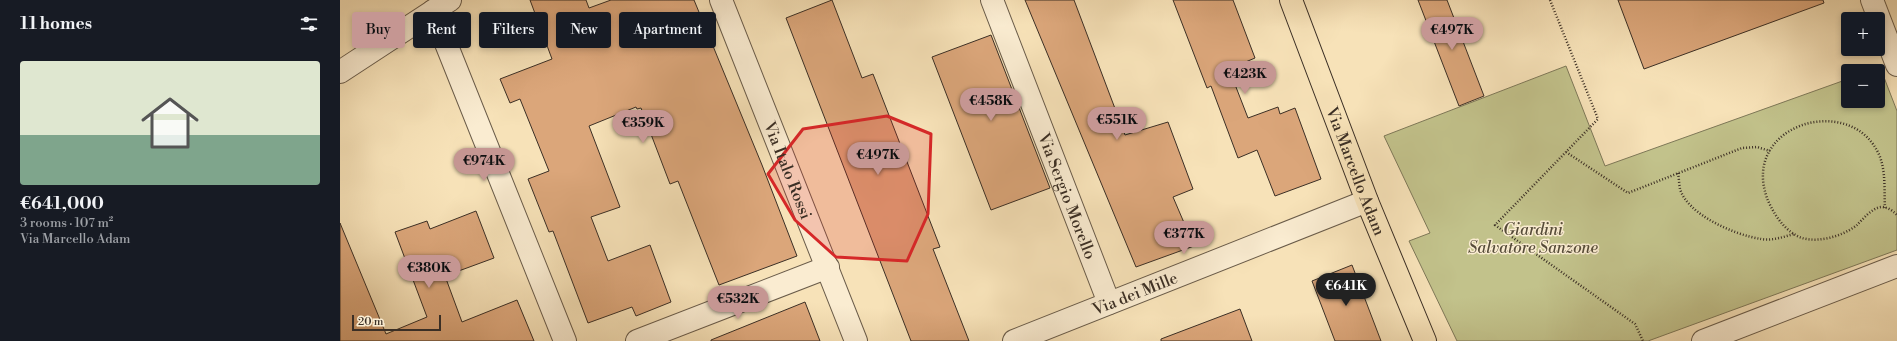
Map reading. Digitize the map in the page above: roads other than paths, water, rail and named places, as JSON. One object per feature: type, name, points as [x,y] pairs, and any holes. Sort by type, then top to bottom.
[{"type":"main road","name":"Via Marcello Adam","points":[[1292,0],[1367,201],[1425,341]]},
{"type":"street","name":"Via Italo Rossi","points":[[721,0],[828,267],[856,341]]},
{"type":"street","name":"Via Sergio Morello","points":[[992,0],[1109,303]]},
{"type":"street","points":[[1872,0],[1897,65]]},
{"type":"street","points":[[340,72],[441,6],[566,341]]},
{"type":"street","name":"Via dei Mille","points":[[1014,341],[1367,201]]},
{"type":"street","points":[[1703,341],[1897,266]]},
{"type":"street","points":[[637,341],[828,267]]},
{"type":"park label","name":"Giardini Salvatore Sanzone","points":[[1533,238]]}]
